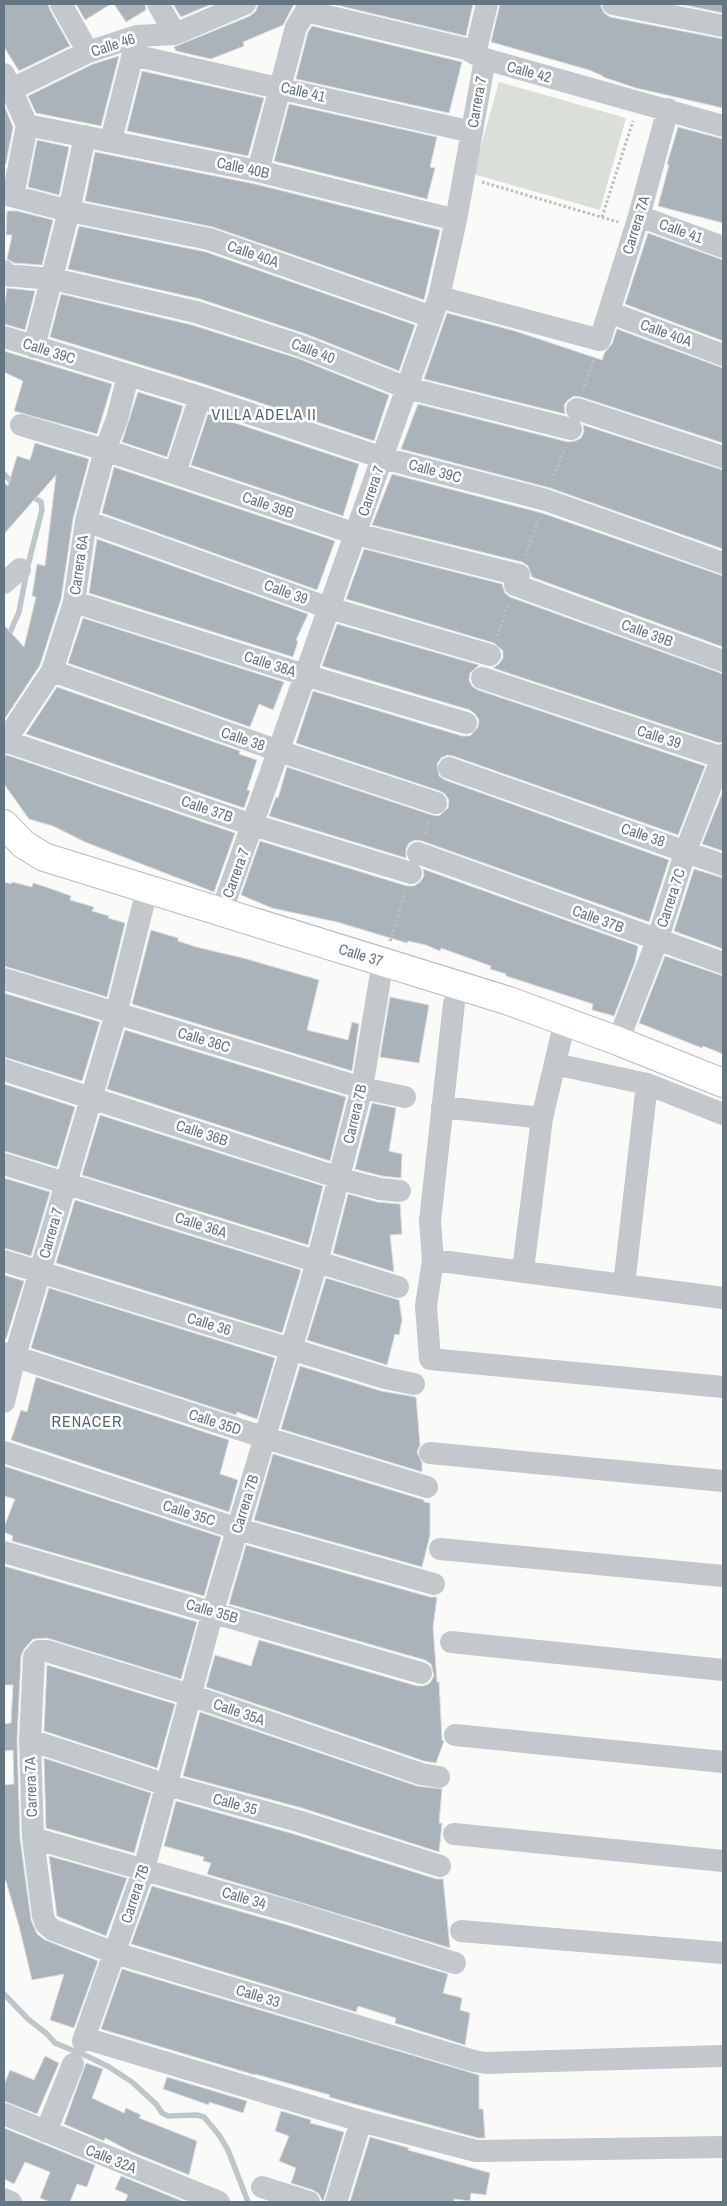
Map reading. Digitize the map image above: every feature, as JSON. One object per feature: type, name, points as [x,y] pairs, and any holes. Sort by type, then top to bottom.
[{"type":"main road","name":"Calle 37","points":[[4,824],[23,844],[44,857],[509,1001],[618,1040],[723,1083]]},
{"type":"street","points":[[61,4],[88,52]]},
{"type":"street","points":[[158,4],[175,34]]},
{"type":"street","name":"Calle 46","points":[[7,83],[88,52],[135,46],[175,34],[244,4]]},
{"type":"street","name":"Carrera 7","points":[[221,913],[435,307],[456,220],[472,132],[486,4]]},
{"type":"street","points":[[613,4],[723,26]]},
{"type":"street","points":[[258,171],[296,27],[306,7]]},
{"type":"street","name":"Calle 42","points":[[306,7],[466,49],[480,57],[723,126]]},
{"type":"street","points":[[112,140],[135,46]]},
{"type":"street","name":"Calle 41","points":[[135,46],[279,87],[472,132]]},
{"type":"street","points":[[7,83],[27,125],[8,195]]},
{"type":"street","name":"Carrera 7A","points":[[600,340],[637,222],[668,109]]},
{"type":"street","name":"Calle 40B","points":[[27,125],[112,140],[258,171],[456,220]]},
{"type":"street","points":[[34,347],[69,211],[84,136]]},
{"type":"street","name":"Calle 40A","points":[[8,195],[69,211],[209,239],[435,307],[600,340]]},
{"type":"street","name":"Calle 41","points":[[637,222],[723,246]]},
{"type":"street","name":"Calle 40","points":[[4,271],[4,275],[53,278],[196,312],[301,346],[407,388],[574,419],[723,458]]},
{"type":"street","name":"Calle 40A","points":[[609,312],[723,355]]},
{"type":"street","name":"Calle 39C","points":[[4,337],[200,397],[383,458],[546,500],[723,562]]},
{"type":"street","name":"Carrera 6A","points":[[4,742],[52,671],[74,602],[86,521],[105,450],[117,419],[128,376]]},
{"type":"street","points":[[175,473],[200,397]]},
{"type":"street","name":"Calle 39B","points":[[21,425],[105,450],[356,534],[517,580],[723,661]]},
{"type":"street","name":"Calle 39","points":[[86,521],[329,608],[490,655]]},
{"type":"street","name":"Calle 38A","points":[[74,602],[305,675],[466,723]]},
{"type":"street","name":"Calle 38","points":[[52,671],[279,751],[436,803]]},
{"type":"street","name":"Calle 39","points":[[482,678],[723,757]]},
{"type":"street","name":"Calle 37B","points":[[4,742],[253,825],[414,863],[657,940],[723,963]]},
{"type":"street","name":"Carrera 7C","points":[[618,1040],[657,940],[686,850],[723,757]]},
{"type":"street","name":"Calle 38","points":[[448,768],[686,850],[723,865]]},
{"type":"street","name":"Carrera 7","points":[[4,1402],[9,1354],[40,1272],[116,1014],[147,890]]},
{"type":"street","name":"Carrera 7B","points":[[361,2121],[84,2039],[116,1953],[144,1869],[213,1611],[317,1262],[362,1088],[383,961]]},
{"type":"street","name":"Calle 36C","points":[[4,979],[362,1088],[405,1097]]},
{"type":"street","points":[[454,1003],[430,1221],[433,1260],[426,1306],[430,1359],[723,1387]]},
{"type":"street","points":[[523,1270],[542,1118],[565,1021]]},
{"type":"street","points":[[555,1064],[647,1084],[723,1114]]},
{"type":"street","name":"Calle 36B","points":[[4,1070],[91,1096],[340,1178],[380,1189],[400,1191]]},
{"type":"street","points":[[624,1285],[647,1084]]},
{"type":"street","points":[[442,1107],[542,1118]]},
{"type":"street","name":"Calle 36A","points":[[4,1164],[398,1288]]},
{"type":"street","points":[[433,1260],[523,1270],[723,1298]]},
{"type":"street","name":"Calle 36","points":[[4,1261],[290,1350],[385,1378],[414,1384]]},
{"type":"street","name":"Calle 35D","points":[[9,1354],[266,1438],[427,1487]]},
{"type":"street","name":"Calle 35C","points":[[4,1452],[238,1529],[434,1584]]},
{"type":"street","points":[[430,1453],[723,1481]]},
{"type":"street","points":[[440,1549],[723,1576]]},
{"type":"street","name":"Calle 35B","points":[[4,1552],[213,1611],[420,1673]]},
{"type":"street","points":[[451,1642],[723,1670]]},
{"type":"street","name":"Carrera 7A","points":[[39,1651],[34,1657],[30,1740],[33,1838],[43,1916],[46,1924]]},
{"type":"street","name":"Calle 35A","points":[[39,1651],[47,1651],[190,1695],[421,1774],[439,1776]]},
{"type":"street","points":[[455,1735],[723,1762]]},
{"type":"street","name":"Calle 35","points":[[30,1740],[167,1785],[298,1821],[440,1866]]},
{"type":"street","points":[[454,1834],[723,1861]]},
{"type":"street","name":"Calle 34","points":[[33,1838],[295,1913],[455,1963]]},
{"type":"street","name":"Calle 33","points":[[46,1924],[53,1930],[116,1953],[474,2062],[723,2056]]},
{"type":"street","points":[[461,1931],[723,1953]]},
{"type":"street","points":[[46,2132],[73,2064]]},
{"type":"street","name":"Calle 32A","points":[[4,2114],[219,2202]]},
{"type":"street","points":[[336,2202],[361,2121],[476,2151],[723,2147]]},
{"type":"street","points":[[262,2187],[309,2202]]},
{"type":"street","points":[[4,2199],[11,2202]]},
{"type":"path","points":[[602,217],[640,101]]},
{"type":"path","points":[[464,177],[602,217],[637,222]]},
{"type":"shaded area","points":[[499,82],[626,118],[600,210],[473,174]]},
{"type":"building","points":[[4,4],[48,4],[70,46],[19,71],[4,47]]},
{"type":"building","points":[[76,4],[111,4],[85,20]]},
{"type":"building","points":[[114,4],[145,4],[146,10],[126,22]]},
{"type":"building","points":[[173,4],[212,4],[181,17]]},
{"type":"building","points":[[258,4],[294,4],[283,25],[243,42],[244,46],[211,59],[176,51],[174,47],[250,16],[256,11]]},
{"type":"building","points":[[332,4],[473,4],[466,36]]},
{"type":"building","points":[[500,4],[600,4],[604,13],[610,17],[723,39],[723,108],[636,88],[603,77],[589,70],[491,42]]},
{"type":"building","points":[[679,4],[723,4],[723,13]]},
{"type":"building","points":[[312,26],[462,62],[449,113],[296,79],[308,32]]},
{"type":"building","points":[[119,56],[101,126],[36,113],[28,96],[93,64]]},
{"type":"building","points":[[142,71],[264,98],[248,156],[127,131]]},
{"type":"building","points":[[289,104],[437,137],[430,167],[435,168],[427,199],[274,161]]},
{"type":"building","points":[[4,105],[13,127],[6,164],[4,165]]},
{"type":"building","points":[[678,127],[723,139],[723,223],[658,206],[669,165],[667,164]]},
{"type":"building","points":[[37,140],[69,147],[59,195],[28,187]]},
{"type":"building","points":[[95,152],[255,184],[440,230],[424,300],[213,227],[85,201]]},
{"type":"building","points":[[7,211],[17,211],[53,220],[42,265],[14,263],[7,259],[12,235],[6,235]]},
{"type":"building","points":[[79,226],[206,252],[415,325],[399,371],[306,334],[200,299],[68,269]]},
{"type":"building","points":[[648,233],[723,260],[723,341],[625,304]]},
{"type":"building","points":[[7,288],[35,291],[25,330],[4,324]]},
{"type":"building","points":[[61,294],[192,325],[297,358],[389,395],[374,441],[204,384],[50,337]]},
{"type":"building","points":[[447,313],[515,331],[602,360],[605,352],[612,344],[617,329],[723,368],[723,443],[581,397],[574,396],[568,400],[564,405],[565,414],[424,379]]},
{"type":"building","points":[[4,351],[112,384],[97,434],[14,411],[23,381],[4,372]]},
{"type":"building","points":[[138,392],[183,406],[167,457],[122,442]]},
{"type":"building","points":[[418,404],[568,442],[581,438],[584,432],[583,425],[723,470],[723,549],[550,488],[401,449]]},
{"type":"building","points":[[208,414],[359,464],[343,516],[191,465]]},
{"type":"building","points":[[35,443],[89,459],[73,519],[61,599],[40,665],[4,720],[4,625],[24,647],[36,597],[32,596],[37,564],[45,566],[56,475],[4,534],[4,482],[8,486],[17,456],[30,460]]},
{"type":"building","points":[[114,467],[335,541],[317,590],[102,513]]},
{"type":"building","points":[[392,474],[542,513],[723,576],[723,647],[532,577],[528,566],[522,562],[372,525]]},
{"type":"building","points":[[97,539],[308,614],[296,640],[298,641],[293,657],[89,593]]},
{"type":"building","points":[[364,549],[502,584],[505,593],[510,597],[723,674],[723,742],[719,743],[493,668],[503,658],[503,651],[494,643],[346,599]]},
{"type":"building","points":[[83,618],[284,682],[273,710],[259,704],[250,727],[68,663]]},
{"type":"building","points":[[337,624],[479,665],[470,673],[469,680],[472,686],[478,690],[705,766],[678,835],[453,756],[447,755],[441,758],[437,764],[439,776],[445,780],[669,860],[649,922],[422,841],[415,840],[409,843],[406,849],[406,858],[269,816],[276,797],[278,798],[287,767],[432,815],[439,816],[448,808],[449,800],[440,791],[296,743],[313,691],[462,736],[470,736],[478,727],[479,720],[470,710],[322,666]]},
{"type":"building","points":[[57,687],[240,751],[239,754],[257,760],[247,790],[250,791],[244,808],[26,734]]},
{"type":"building","points":[[7,755],[235,833],[214,892],[85,842],[53,826],[29,819],[4,784],[4,756]]},
{"type":"building","points":[[723,791],[723,851],[702,844]]},
{"type":"building","points":[[260,841],[407,886],[414,886],[420,882],[424,876],[423,869],[638,946],[635,962],[614,1016],[592,1010],[593,1004],[506,976],[506,974],[490,969],[491,966],[441,948],[440,951],[426,945],[408,941],[407,943],[337,922],[272,908],[241,895]]},
{"type":"building","points":[[694,869],[723,878],[723,949],[674,931]]},
{"type":"building","points":[[4,882],[32,887],[33,883],[46,887],[71,896],[70,900],[94,907],[92,911],[125,923],[107,997],[4,966]]},
{"type":"building","points":[[151,930],[178,938],[178,941],[196,947],[243,958],[319,980],[307,1030],[348,1040],[352,1022],[359,1024],[352,1071],[132,1004]]},
{"type":"building","points":[[665,956],[723,976],[723,1054],[703,1046],[702,1048],[639,1023]]},
{"type":"building","points":[[4,993],[100,1022],[82,1081],[4,1057]]},
{"type":"building","points":[[390,997],[429,1005],[419,1063],[380,1057]]},
{"type":"building","points":[[125,1030],[346,1097],[330,1161],[107,1089]]},
{"type":"building","points":[[4,1084],[75,1107],[57,1167],[4,1151]]},
{"type":"building","points":[[372,1103],[396,1108],[389,1151],[402,1154],[401,1178],[382,1176],[355,1169]]},
{"type":"building","points":[[100,1115],[323,1186],[308,1245],[82,1175]]},
{"type":"building","points":[[4,1178],[50,1192],[31,1256],[4,1248]]},
{"type":"building","points":[[348,1194],[377,1202],[400,1204],[402,1234],[390,1235],[394,1272],[333,1253]]},
{"type":"building","points":[[75,1200],[301,1270],[282,1333],[56,1263]]},
{"type":"building","points":[[4,1275],[24,1281],[6,1339],[4,1338]]},
{"type":"building","points":[[326,1278],[399,1300],[402,1320],[399,1335],[395,1334],[387,1365],[307,1340]]},
{"type":"building","points":[[49,1288],[275,1358],[257,1419],[237,1412],[236,1415],[31,1348]]},
{"type":"building","points":[[300,1366],[381,1391],[416,1397],[420,1445],[417,1452],[422,1463],[422,1472],[281,1429]]},
{"type":"building","points":[[36,1377],[229,1440],[220,1474],[238,1480],[229,1512],[11,1440],[21,1410],[27,1412]]},
{"type":"building","points":[[273,1454],[430,1503],[430,1535],[422,1567],[254,1520]]},
{"type":"building","points":[[4,1466],[221,1537],[204,1596],[12,1541],[13,1536],[4,1532],[4,1527],[15,1499],[4,1496]]},
{"type":"building","points":[[246,1545],[430,1597],[437,1597],[433,1627],[437,1682],[439,1682],[442,1740],[444,1741],[436,1763],[424,1761],[206,1687],[215,1655],[251,1666],[259,1640],[417,1686],[424,1686],[430,1683],[434,1676],[431,1664],[425,1660],[229,1604]]},
{"type":"building","points":[[4,1566],[197,1622],[181,1679],[47,1638],[33,1639],[24,1649],[21,1656],[17,1740],[20,1838],[31,1920],[37,1934],[45,1940],[98,1961],[74,2028],[50,2020],[64,1974],[32,1980],[19,1926],[6,1881],[4,1881],[4,1785],[14,1784],[13,1750],[4,1751],[4,1724],[11,1723],[13,1685],[4,1685]]},
{"type":"building","points":[[47,1665],[175,1704],[157,1768],[44,1731]]},
{"type":"building","points":[[200,1712],[417,1786],[442,1789],[439,1823],[442,1823],[439,1852],[302,1808],[183,1776]]},
{"type":"building","points":[[44,1758],[151,1793],[134,1853],[46,1828]]},
{"type":"building","points":[[176,1801],[294,1834],[436,1879],[443,1879],[450,1948],[207,1874],[211,1863],[203,1861],[204,1857],[164,1846]]},
{"type":"building","points":[[49,1856],[127,1878],[106,1936],[57,1916]]},
{"type":"building","points":[[152,1886],[448,1974],[443,1993],[462,1998],[460,2010],[470,2013],[465,2045],[395,2023],[396,2018],[358,2006],[356,2012],[131,1944]]},
{"type":"building","points":[[122,1969],[479,2075],[479,2109],[483,2109],[485,2138],[478,2138],[329,2097],[330,2095],[255,2075],[101,2029]]},
{"type":"building","points":[[45,2056],[59,2063],[37,2114],[4,2101],[4,2085],[10,2070],[34,2080]]},
{"type":"building","points":[[86,2063],[103,2069],[92,2098],[124,2113],[126,2108],[141,2115],[139,2118],[197,2141],[189,2175],[132,2152],[105,2138],[104,2141],[64,2124]]},
{"type":"building","points":[[167,2077],[247,2101],[243,2113],[209,2102],[209,2105],[163,2089]]},
{"type":"building","points":[[281,2111],[311,2120],[310,2123],[344,2132],[323,2202],[319,2194],[313,2190],[291,2183],[296,2168],[279,2161],[289,2136],[275,2131]]},
{"type":"building","points":[[4,2128],[95,2165],[87,2187],[77,2184],[70,2202],[50,2202],[40,2198],[50,2172],[25,2162],[14,2184],[4,2179]]},
{"type":"building","points":[[370,2137],[409,2148],[408,2150],[490,2173],[486,2195],[471,2193],[470,2201],[454,2199],[454,2202],[350,2202]]},
{"type":"building","points":[[121,2176],[182,2202],[125,2202],[128,2195],[115,2189]]},
{"type":"waterway","points":[[4,474],[14,485]]},
{"type":"waterway","points":[[4,646],[19,612],[28,565],[42,510],[41,502],[30,495]]},
{"type":"waterway","points":[[4,1994],[55,2043],[109,2067],[132,2082],[156,2104],[162,2113],[168,2116],[197,2115],[204,2117],[219,2135],[228,2150],[248,2202]]},
{"type":"district","name":"VILLA ADELA II","points":[[264,414]]},
{"type":"district","name":"RENACER","points":[[87,1421]]}]
